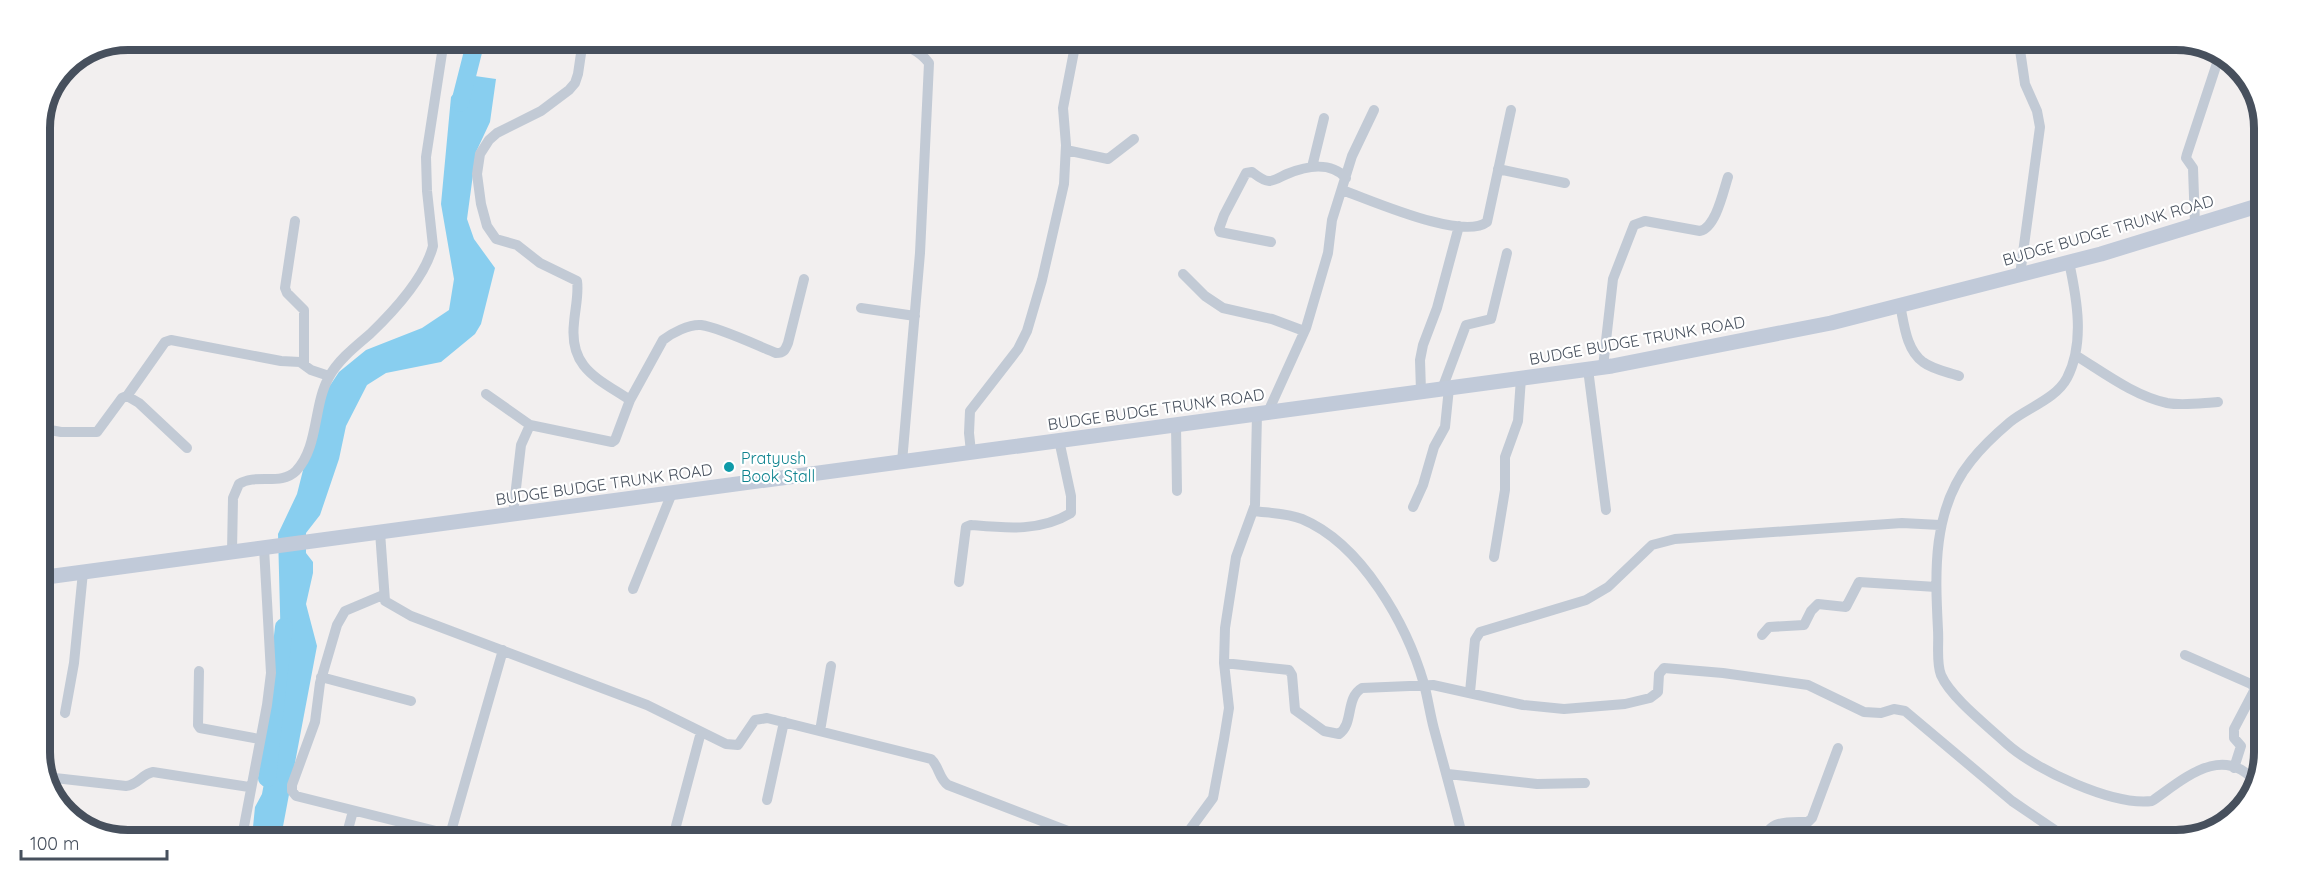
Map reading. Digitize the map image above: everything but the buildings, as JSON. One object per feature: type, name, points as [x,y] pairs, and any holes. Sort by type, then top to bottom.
[{"type":"main road","name":"BUDGE BUDGE TRUNK ROAD","points":[[50,576],[1596,368],[1831,323],[2069,262],[2254,207]]},
{"type":"street","points":[[232,552],[232,508],[235,492],[240,484],[244,481],[282,478],[295,472],[307,451],[329,376],[351,351],[390,315],[431,254],[433,246],[426,157],[442,50]]},
{"type":"street","points":[[581,50],[578,74],[569,90],[541,111],[497,133],[484,147],[480,154],[477,174],[481,204],[487,226],[496,239],[517,245],[540,263],[577,281],[573,332],[574,349],[577,356],[581,364],[593,376],[630,400]]},
{"type":"street","points":[[902,462],[915,316],[929,71],[927,50]]},
{"type":"street","points":[[970,452],[970,411],[1009,363],[1027,331],[1060,209],[1066,150],[1063,108],[1074,50]]},
{"type":"street","points":[[2020,50],[2025,84],[2037,111],[2040,127],[2020,275]]},
{"type":"street","points":[[2195,225],[2193,168],[2186,158],[2217,62]]},
{"type":"street","points":[[1190,830],[1213,798],[1216,788],[1229,708],[1224,663],[1225,628],[1236,557],[1256,499],[1263,413],[1304,332],[1328,253],[1332,220],[1352,156],[1374,110]]},
{"type":"street","points":[[1342,190],[1431,222],[1480,226],[1487,222],[1511,110]]},
{"type":"street","points":[[1311,167],[1324,118]]},
{"type":"street","points":[[1066,150],[1108,159],[1134,139]]},
{"type":"street","points":[[1271,242],[1220,232],[1224,215],[1244,176],[1252,172],[1264,180],[1271,180],[1311,167],[1330,168],[1339,171],[1346,178]]},
{"type":"street","points":[[1498,169],[1565,183]]},
{"type":"street","points":[[1606,510],[1596,368],[1613,279],[1634,225],[1645,221],[1705,230],[1709,227],[1718,207],[1728,177]]},
{"type":"street","points":[[295,221],[285,288],[304,310],[304,364]]},
{"type":"street","points":[[1420,392],[1420,360],[1423,345],[1437,308],[1459,226]]},
{"type":"street","points":[[1413,507],[1423,485],[1434,447],[1444,427],[1446,388],[1466,325],[1491,319],[1507,253]]},
{"type":"street","points":[[2069,262],[2078,318],[2075,355],[2068,376],[2061,387],[2010,422],[1972,460],[1950,498],[1940,525],[1936,587],[1940,673],[1945,683],[1979,718],[2020,755],[2034,765],[2075,784],[2141,801],[2152,801],[2199,768],[2212,765],[2234,768],[2250,776]]},
{"type":"street","points":[[1183,274],[1205,296],[1223,308],[1272,319],[1304,332]]},
{"type":"street","points":[[486,394],[530,425],[612,442],[615,440],[630,400],[663,340],[687,327],[701,326],[776,353],[785,350],[804,279]]},
{"type":"street","points":[[1900,305],[1908,340],[1915,355],[1925,364],[1959,376]]},
{"type":"street","points":[[861,308],[915,316]]},
{"type":"street","points":[[50,430],[97,432],[122,398],[127,396],[165,342],[171,340],[304,364],[311,370],[329,376]]},
{"type":"street","points":[[2075,355],[2136,392],[2158,401],[2184,404],[2218,402]]},
{"type":"street","points":[[1494,557],[1505,490],[1505,457],[1518,421],[1521,378]]},
{"type":"street","points":[[127,396],[139,403],[187,448]]},
{"type":"street","points":[[1176,424],[1177,491]]},
{"type":"street","points":[[513,514],[521,445],[530,425]]},
{"type":"street","points":[[959,582],[966,527],[971,525],[1027,528],[1071,513],[1071,496],[1059,440]]},
{"type":"street","points":[[633,589],[672,493]]},
{"type":"street","points":[[1253,511],[1293,517],[1309,522],[1355,559],[1378,584],[1412,650],[1424,685],[1433,728],[1448,774],[1461,830]]},
{"type":"street","points":[[1470,692],[1475,640],[1480,632],[1554,611],[1596,595],[1658,542],[1850,526],[1902,523],[1940,525]]},
{"type":"street","points":[[380,532],[385,601],[411,616],[647,705],[726,744],[738,745],[755,720],[767,718],[932,759],[944,783],[1065,830]]},
{"type":"street","points":[[243,830],[249,787],[267,705],[271,662],[270,547]]},
{"type":"street","points":[[65,713],[74,663],[83,572]]},
{"type":"street","points":[[1762,635],[1769,627],[1804,625],[1811,611],[1818,604],[1845,607],[1859,582],[1936,587]]},
{"type":"street","points":[[383,595],[345,612],[330,642],[321,677],[315,722],[292,784],[292,791],[303,799],[432,830]]},
{"type":"street","points":[[450,830],[452,828],[503,650]]},
{"type":"street","points":[[2185,655],[2251,684],[2254,688]]},
{"type":"street","points":[[1224,663],[1289,670],[1292,675],[1295,710],[1324,730],[1340,734],[1346,726],[1353,698],[1362,688],[1433,684],[1538,707],[1564,709],[1625,704],[1656,694],[1661,671],[1671,668],[1813,686],[1864,712],[1881,713],[1894,709],[1905,711],[2012,801],[2055,830]]},
{"type":"street","points":[[820,731],[831,666]]},
{"type":"street","points":[[199,671],[198,725],[200,728],[259,739]]},
{"type":"street","points":[[321,677],[411,701]]},
{"type":"street","points":[[2234,768],[2241,746],[2234,738],[2234,729],[2254,691]]},
{"type":"street","points":[[767,800],[784,722]]},
{"type":"street","points":[[676,826],[701,732]]},
{"type":"street","points":[[1769,830],[1775,824],[1808,822],[1812,818],[1838,748]]},
{"type":"street","points":[[54,778],[126,786],[136,783],[142,775],[153,772],[249,787]]},
{"type":"street","points":[[1448,774],[1537,784],[1584,783]]},
{"type":"street","points":[[348,830],[353,811]]},
{"type":"water","points":[[475,76],[496,79],[490,122],[476,152],[467,219],[474,239],[495,268],[481,324],[475,334],[441,362],[386,373],[367,385],[346,426],[339,459],[320,515],[306,533],[306,553],[313,562],[313,573],[306,604],[317,646],[282,830],[253,830],[255,807],[262,794],[282,688],[278,534],[297,494],[321,399],[339,372],[366,350],[422,328],[449,310],[454,279],[441,204],[451,97],[465,80]]},
{"type":"waterway","points":[[460,103],[473,50]]},
{"type":"waterway","points":[[267,778],[284,627]]},
{"type":"place","name":"Pratyush Book Stall","points":[[729,467]]}]
